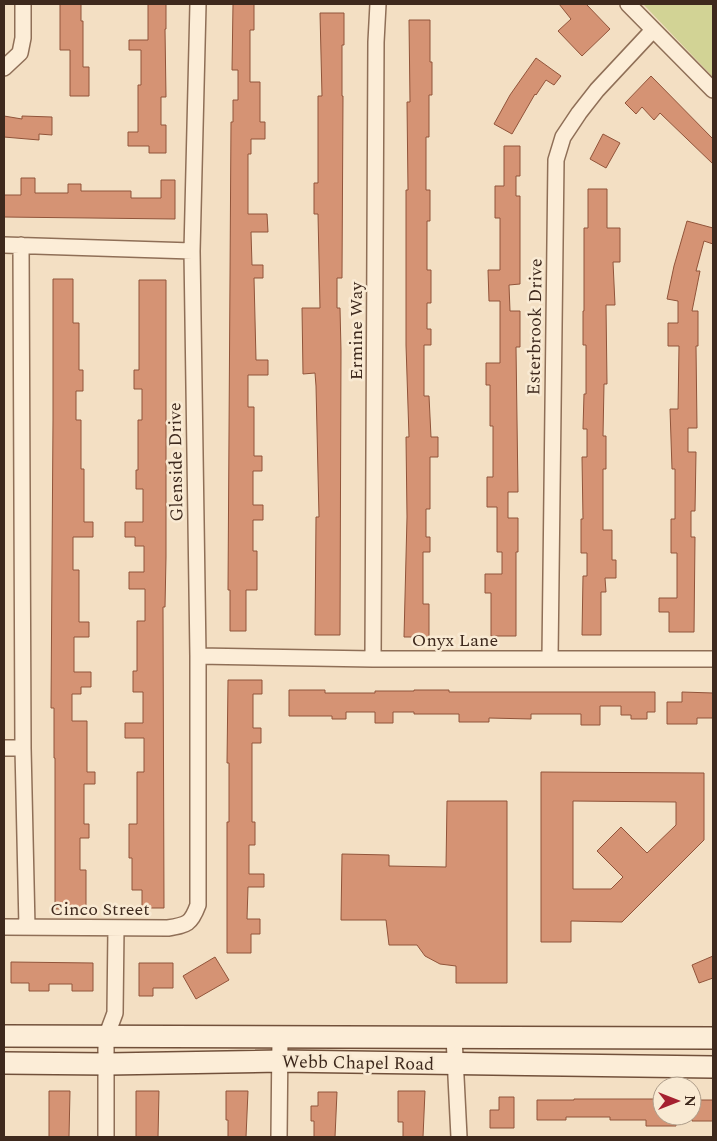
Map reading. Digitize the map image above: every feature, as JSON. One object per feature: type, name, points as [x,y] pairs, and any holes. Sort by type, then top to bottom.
[{"type":"main road","name":"Webb Chapel Road","points":[[4,1036],[713,1038]]},
{"type":"main road","points":[[532,1037],[532,1065]]},
{"type":"main road","name":"Webb Chapel Road","points":[[4,1063],[108,1064],[280,1061],[713,1067]]},
{"type":"street","points":[[4,68],[20,53],[24,38],[24,4]]},
{"type":"street","name":"Glenside Drive","points":[[193,919],[198,905],[198,656],[192,251],[198,4]]},
{"type":"street","name":"Ermine Way","points":[[373,659],[376,42],[378,4]]},
{"type":"street","points":[[628,4],[713,90]]},
{"type":"street","name":"Esterbrook Drive","points":[[550,658],[556,160],[563,136],[579,113],[597,90],[653,30]]},
{"type":"street","points":[[4,245],[192,251]]},
{"type":"street","points":[[21,245],[23,748],[27,927]]},
{"type":"street","name":"Onyx Lane","points":[[198,656],[373,659],[713,659]]},
{"type":"street","points":[[4,748],[23,748]]},
{"type":"street","name":"Cinco Street","points":[[4,928],[168,928],[185,925],[193,919]]},
{"type":"street","points":[[106,1137],[108,1064],[106,1037],[115,1013],[116,928]]},
{"type":"street","points":[[279,1137],[280,1037]]},
{"type":"street","points":[[454,1037],[458,1137]]},
{"type":"green space","points":[[643,4],[713,4],[713,77]]},
{"type":"building","points":[[60,4],[81,4],[83,67],[89,67],[89,96],[70,96],[70,50],[60,50]]},
{"type":"building","points":[[148,4],[166,4],[166,97],[161,97],[161,125],[166,125],[166,153],[149,153],[149,146],[128,146],[128,132],[138,132],[138,85],[141,85],[141,50],[129,50],[129,40],[148,40]]},
{"type":"building","points":[[233,4],[254,4],[254,30],[250,30],[250,82],[260,82],[260,122],[265,122],[265,139],[251,139],[251,154],[248,154],[248,214],[267,214],[268,232],[251,232],[252,265],[263,265],[263,278],[254,278],[256,360],[268,360],[268,375],[248,375],[248,407],[254,407],[254,456],[262,456],[262,471],[253,471],[253,505],[263,505],[263,520],[253,520],[253,551],[257,551],[257,590],[246,590],[246,631],[230,631],[230,590],[228,590],[231,122],[233,122],[233,100],[238,100],[238,70],[232,70]]},
{"type":"building","points":[[559,4],[586,4],[610,29],[582,56],[558,31],[571,19]]},
{"type":"building","points":[[320,13],[344,13],[344,45],[342,45],[342,278],[337,278],[337,308],[340,308],[341,351],[340,635],[315,635],[316,517],[319,517],[316,386],[315,373],[303,374],[302,308],[320,308],[318,214],[314,214],[314,183],[318,183],[318,96],[322,96]]},
{"type":"building","points":[[409,20],[430,20],[430,62],[432,62],[432,95],[429,95],[429,137],[426,137],[426,190],[430,190],[430,221],[427,221],[427,270],[431,270],[431,303],[427,303],[427,329],[431,329],[431,345],[424,345],[424,396],[429,396],[431,437],[438,437],[438,457],[430,457],[430,509],[426,509],[426,537],[430,537],[430,552],[423,552],[423,604],[429,604],[429,637],[404,637],[407,517],[406,437],[409,437],[406,345],[406,190],[408,190],[407,102],[410,102]]},
{"type":"building","points":[[536,58],[561,76],[554,85],[546,80],[535,94],[512,134],[494,124],[510,95]]},
{"type":"building","points":[[651,76],[713,139],[713,164],[660,113],[654,120],[642,107],[636,114],[625,103]]},
{"type":"building","points":[[4,116],[22,119],[22,116],[52,117],[52,135],[39,134],[39,140],[4,137]]},
{"type":"building","points":[[603,134],[620,143],[606,168],[590,159]]},
{"type":"building","points":[[504,146],[520,146],[520,176],[516,176],[516,196],[520,196],[520,284],[509,285],[510,311],[520,311],[520,347],[516,347],[518,492],[508,492],[508,518],[518,518],[516,636],[491,636],[491,593],[485,593],[485,574],[502,574],[502,552],[497,552],[497,507],[487,507],[487,477],[493,477],[493,426],[490,426],[490,385],[486,385],[486,363],[500,363],[500,301],[489,301],[488,270],[500,270],[500,218],[495,218],[495,186],[504,186]]},
{"type":"building","points":[[21,178],[35,178],[35,193],[68,193],[68,184],[81,184],[81,191],[131,191],[131,198],[161,198],[161,180],[175,180],[175,219],[4,217],[4,195],[21,195]]},
{"type":"building","points":[[588,189],[607,189],[607,228],[620,228],[620,262],[613,262],[615,305],[606,305],[607,384],[604,384],[603,436],[606,436],[606,469],[603,469],[603,530],[612,530],[612,560],[616,560],[616,578],[605,578],[606,592],[601,592],[601,635],[582,635],[583,576],[587,576],[587,553],[581,553],[581,519],[583,519],[582,457],[587,457],[587,429],[583,429],[584,394],[586,394],[586,345],[583,345],[583,311],[584,228],[588,228]]},
{"type":"building","points":[[687,221],[713,228],[713,244],[704,241],[696,271],[700,271],[692,311],[698,311],[698,346],[696,346],[697,428],[688,428],[688,452],[696,452],[695,511],[691,511],[691,537],[695,537],[694,632],[669,632],[669,612],[659,612],[659,598],[677,598],[677,553],[671,553],[671,519],[675,519],[675,469],[672,469],[670,409],[678,409],[679,346],[668,346],[668,323],[678,323],[678,301],[667,299]]},
{"type":"building","points":[[53,279],[73,279],[73,323],[79,323],[79,370],[83,370],[83,391],[76,391],[76,420],[81,420],[81,469],[84,469],[84,522],[93,522],[93,537],[73,537],[73,570],[79,570],[79,622],[89,622],[89,637],[74,637],[74,672],[91,672],[91,687],[81,687],[81,694],[72,694],[72,721],[87,721],[87,772],[95,772],[95,784],[84,784],[84,824],[89,824],[89,838],[80,838],[80,870],[86,870],[86,909],[55,909],[55,758],[54,708],[51,708]]},
{"type":"building","points":[[139,280],[166,280],[166,557],[165,607],[163,607],[164,908],[142,908],[142,890],[132,890],[132,858],[129,858],[129,824],[137,824],[137,772],[144,772],[144,738],[125,738],[125,723],[143,723],[143,692],[133,692],[133,671],[137,671],[137,621],[145,621],[145,589],[129,589],[129,572],[144,572],[144,546],[135,546],[135,537],[125,537],[125,522],[143,522],[143,489],[136,489],[138,420],[142,420],[142,389],[134,389],[134,370],[139,370]]},
{"type":"building","points":[[228,680],[262,680],[262,694],[253,694],[253,728],[261,728],[261,743],[252,743],[252,822],[255,822],[255,845],[249,845],[249,874],[264,874],[264,887],[248,887],[247,919],[260,919],[260,934],[251,934],[251,953],[227,953],[227,822],[229,822],[229,763],[227,763]]},
{"type":"building","points":[[289,690],[325,690],[325,693],[375,693],[375,691],[414,690],[449,690],[449,692],[655,692],[655,712],[647,712],[647,719],[631,719],[631,715],[621,715],[621,706],[600,706],[600,725],[581,725],[581,714],[531,714],[531,719],[489,718],[489,722],[459,722],[459,714],[414,714],[414,712],[393,712],[393,723],[375,723],[375,712],[346,712],[346,719],[332,719],[332,716],[289,716]]},
{"type":"building","points":[[682,692],[713,693],[713,718],[697,718],[697,724],[667,724],[667,702],[682,702]]},
{"type":"building","points":[[541,772],[704,773],[704,840],[622,922],[571,921],[571,942],[541,942]],"holes":[[[573,801],[676,802],[676,825],[647,853],[621,827],[597,851],[623,877],[611,889],[573,889]]]},
{"type":"building","points":[[447,801],[507,801],[507,983],[456,983],[456,966],[440,964],[425,956],[417,945],[389,945],[386,920],[341,920],[342,854],[389,855],[389,866],[446,867]]},
{"type":"building","points":[[713,956],[713,978],[699,983],[692,965]]},
{"type":"building","points":[[215,957],[229,980],[196,999],[183,976]]},
{"type":"building","points":[[11,962],[93,963],[93,991],[72,991],[72,984],[49,984],[49,991],[29,991],[29,983],[11,983]]},
{"type":"building","points":[[139,963],[173,963],[173,988],[153,988],[153,996],[139,996]]},
{"type":"building","points":[[49,1091],[70,1091],[69,1137],[49,1137]]},
{"type":"building","points":[[136,1091],[159,1091],[158,1137],[136,1137]]},
{"type":"building","points":[[226,1091],[248,1091],[246,1137],[228,1137]]},
{"type":"building","points":[[398,1091],[425,1091],[423,1137],[403,1137],[403,1122],[398,1122]]},
{"type":"building","points":[[318,1092],[337,1092],[335,1137],[314,1137],[314,1121],[311,1121],[311,1106],[318,1106]]},
{"type":"building","points":[[499,1097],[514,1097],[514,1128],[490,1128],[490,1110],[499,1110]]},
{"type":"building","points":[[652,1099],[652,1126],[646,1126],[646,1120],[610,1120],[610,1117],[566,1117],[566,1120],[537,1120],[537,1100]]},
{"type":"building","points":[[702,1100],[713,1100],[713,1121],[702,1121]]}]
